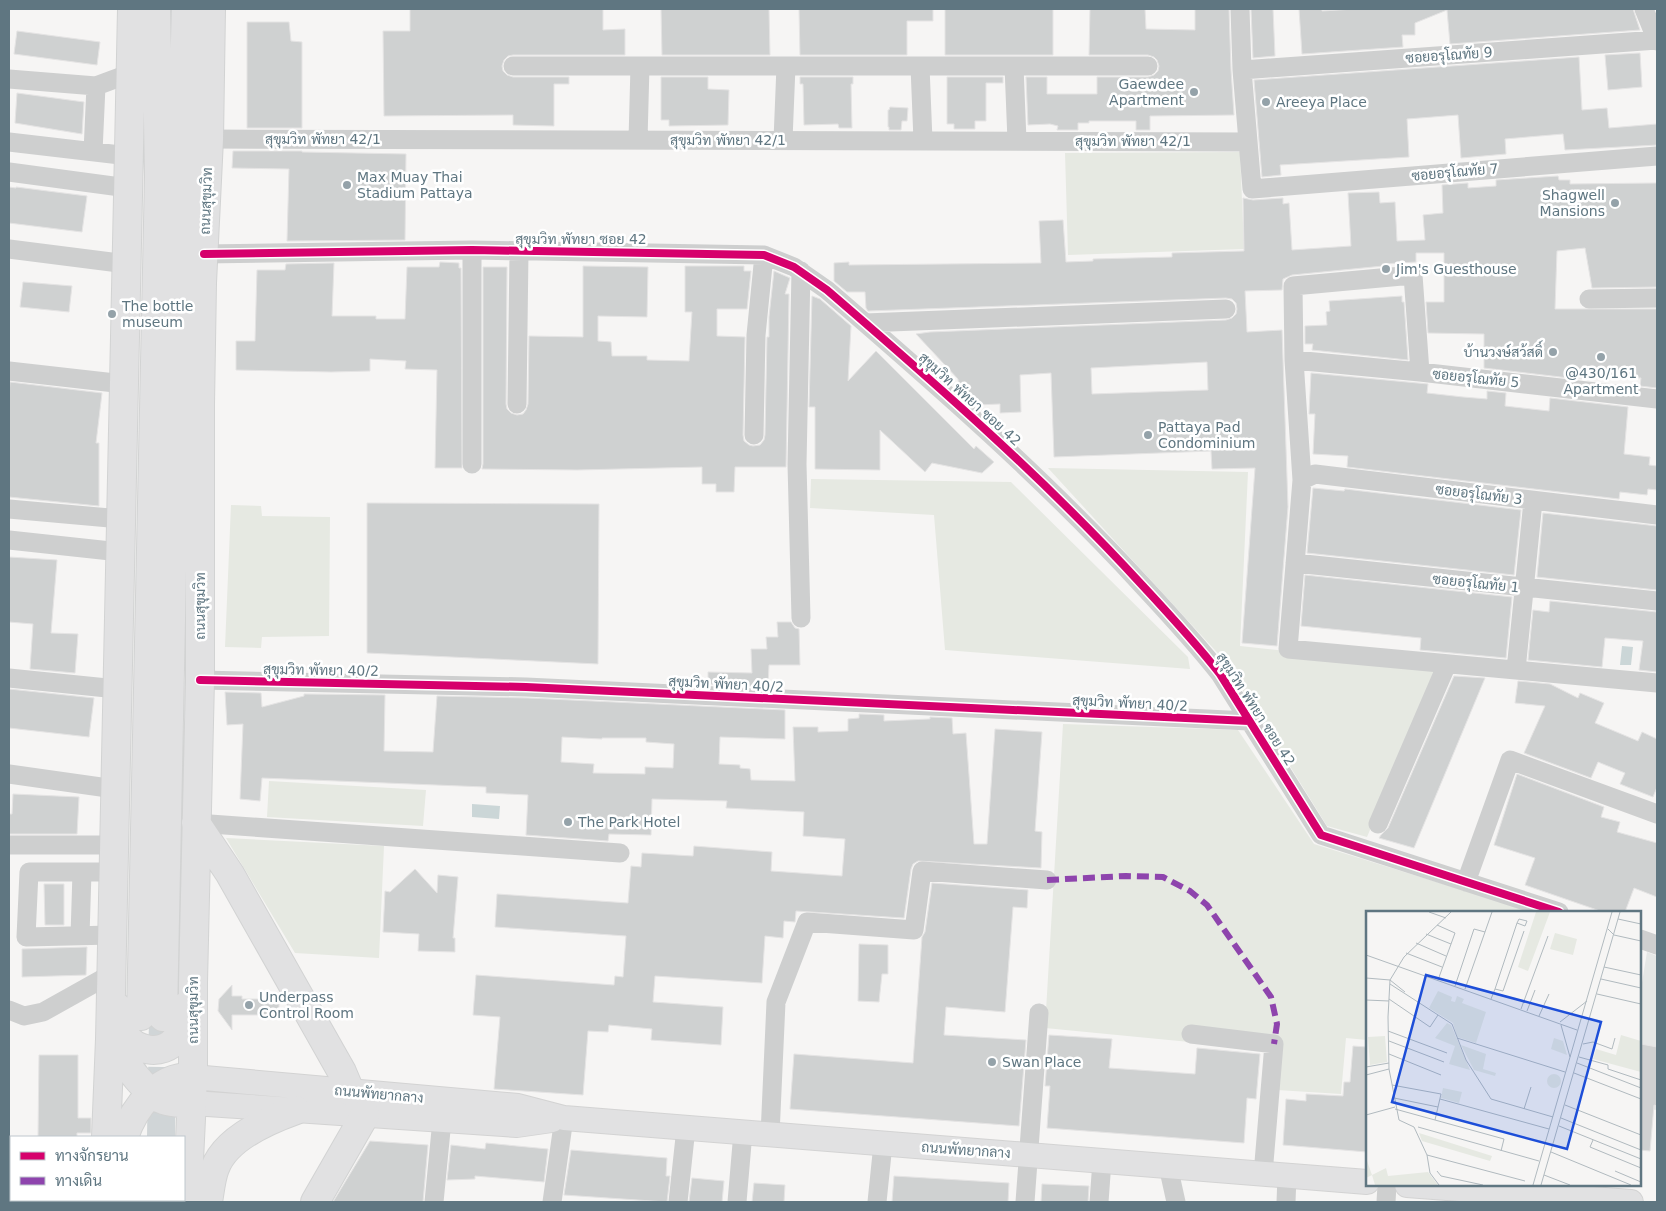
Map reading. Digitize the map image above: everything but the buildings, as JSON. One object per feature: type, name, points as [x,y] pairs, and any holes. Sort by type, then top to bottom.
[{"type":"highway","points":[[106,1136],[110,1039],[132,9]]},
{"type":"highway","name":"ถนนสุขุมวิท","points":[[156,9],[158,176],[152,1016],[186,9]]},
{"type":"highway","name":"ถนนสุขุมวิท","points":[[187,1202],[193,1090],[192,983],[200,680],[200,404],[209,139],[211,9]]},
{"type":"highway","points":[[196,823],[230,874],[342,1072],[350,1091]]},
{"type":"highway","points":[[111,979],[123,1032],[131,1043],[148,1050],[159,1050],[168,1047],[177,1037],[192,983]]},
{"type":"highway","points":[[110,1039],[152,1093],[166,1101],[193,1090]]},
{"type":"highway","points":[[124,1136],[138,1108],[152,1093]]},
{"type":"highway","points":[[208,1202],[216,1167],[226,1150],[247,1133],[268,1120],[296,1110]]},
{"type":"highway","points":[[315,1202],[365,1115]]},
{"type":"main road","name":"ถนนพัทยากลาง","points":[[193,1090],[350,1091],[518,1106],[564,1118],[1366,1182]]},
{"type":"main road","name":"ถนนพัทยากลาง","points":[[193,1090],[296,1110],[517,1125],[564,1118]]},
{"type":"main road","points":[[1421,1186],[1631,1202]]},
{"type":"street","points":[[1240,9],[1242,70],[1248,142]]},
{"type":"street","points":[[1644,9],[1657,40]]},
{"type":"street","name":"ซอยอรุโณทัย 9","points":[[1242,70],[1657,40]]},
{"type":"street","points":[[513,66],[1148,66]]},
{"type":"street","points":[[638,140],[640,66]]},
{"type":"street","points":[[783,140],[786,66]]},
{"type":"street","points":[[920,66],[922,141]]},
{"type":"street","points":[[1014,66],[1016,141]]},
{"type":"street","points":[[9,79],[96,86],[131,74]]},
{"type":"street","points":[[93,152],[96,86]]},
{"type":"street","name":"สุขุมวิท พัทยา 42/1","points":[[209,139],[1248,142]]},
{"type":"street","points":[[9,142],[129,156]]},
{"type":"street","name":"ซอยอรุโณทัย 7","points":[[1248,142],[1252,189],[1657,156]]},
{"type":"street","points":[[9,172],[128,188]]},
{"type":"street","points":[[9,249],[127,264]]},
{"type":"street","points":[[472,250],[472,464]]},
{"type":"street","name":"สุขุมวิท พัทยา ซอย 42","points":[[204,254],[472,250],[764,255],[794,267],[827,290],[1018,459],[1113,553],[1202,650],[1220,674],[1321,835],[1556,911]]},
{"type":"street","points":[[517,404],[519,252]]},
{"type":"street","points":[[754,435],[756,334],[764,255]]},
{"type":"street","points":[[801,272],[797,464],[801,618]]},
{"type":"street","points":[[1420,372],[1413,275],[1293,286],[1294,360],[1302,480],[1288,649],[1657,684]]},
{"type":"street","points":[[1589,299],[1657,298]]},
{"type":"street","points":[[865,323],[1226,309]]},
{"type":"street","name":"ซอยอรุโณทัย 5","points":[[1294,360],[1420,372],[1657,399]]},
{"type":"street","points":[[9,371],[124,384]]},
{"type":"street","name":"ซอยอรุโณทัย 3","points":[[1302,480],[1315,474],[1657,515]]},
{"type":"street","points":[[1516,670],[1533,501]]},
{"type":"street","points":[[120,552],[13,540],[15,509],[121,519]]},
{"type":"street","name":"ซอยอรุโณทัย 1","points":[[1295,563],[1657,601]]},
{"type":"street","points":[[1378,824],[1447,664]]},
{"type":"street","points":[[9,678],[117,689]]},
{"type":"street","name":"สุขุมวิท พัทยา 40/2","points":[[200,680],[536,688],[1249,721]]},
{"type":"street","points":[[1466,882],[1510,760],[1657,814]]},
{"type":"street","points":[[9,774],[115,789]]},
{"type":"street","points":[[196,823],[620,852]]},
{"type":"street","points":[[9,845],[114,845]]},
{"type":"street","points":[[112,935],[26,937],[29,872],[113,872]]},
{"type":"street","points":[[80,936],[82,872]]},
{"type":"street","points":[[770,1135],[776,1002],[807,922],[914,930],[922,872],[1047,880]]},
{"type":"street","points":[[1641,939],[1657,944]]},
{"type":"street","points":[[9,1010],[24,1016],[43,1012],[111,979]]},
{"type":"street","points":[[1025,1202],[1040,1013]]},
{"type":"street","points":[[1191,1034],[1274,1044],[1262,1174]]},
{"type":"street","points":[[552,1202],[564,1118]]},
{"type":"street","points":[[434,1202],[442,1120]]},
{"type":"street","points":[[678,1202],[686,1128]]},
{"type":"street","points":[[737,1202],[743,1132]]},
{"type":"street","points":[[877,1202],[884,1144]]},
{"type":"street","points":[[1099,1202],[1102,1161]]},
{"type":"street","points":[[1168,1166],[1176,1202]]},
{"type":"street","points":[[1286,1202],[1288,1176]]},
{"type":"street","points":[[1386,1202],[1387,1186]]},
{"type":"shaded area","points":[[1240,152],[1244,249],[1068,255],[1065,153]]},
{"type":"shaded area","points":[[1048,468],[1248,472],[1240,646],[1438,667],[1367,837],[1327,826],[1224,660]]},
{"type":"shaded area","points":[[811,479],[1011,482],[1188,657],[1190,669],[945,650],[934,515],[810,508]]},
{"type":"shaded area","points":[[231,505],[261,506],[262,516],[330,517],[329,636],[262,637],[261,648],[225,647]]},
{"type":"shaded area","points":[[1622,646],[1633,647],[1631,665],[1620,665]]},
{"type":"shaded area","points":[[1063,724],[1238,730],[1314,844],[1530,911],[1366,911],[1366,1040],[1346,1038],[1341,1094],[1277,1090],[1282,1051],[1045,1028]]},
{"type":"shaded area","points":[[269,781],[426,790],[423,826],[267,817]]},
{"type":"shaded area","points":[[472,804],[500,806],[499,819],[472,817]]},
{"type":"shaded area","points":[[226,838],[384,846],[379,958],[295,953]]},
{"type":"shaded area","points":[[1647,952],[1657,956],[1657,1110],[1641,1108],[1641,989]]},
{"type":"tunnel","points":[[161,1136],[163,1017]]},
{"type":"marked path","points":[[1047,880],[1126,876],[1163,877],[1190,891],[1207,905],[1271,997],[1277,1024],[1274,1044]]},
{"type":"cycle path","points":[[204,254],[472,250],[764,255],[794,267],[827,290],[989,433],[1067,507],[1152,596],[1220,674],[1321,835],[1556,911]]},
{"type":"cycle path","points":[[200,680],[526,687],[1249,721]]},
{"type":"place","name":"Gaewdee Apartment","points":[[1194,92]]},
{"type":"place","name":"Areeya Place","points":[[1266,102]]},
{"type":"place","name":"Max Muay Thai Stadium Pattaya","points":[[347,185]]},
{"type":"place","name":"Shagwell Mansions","points":[[1615,203]]},
{"type":"place","name":"Jim's Guesthouse","points":[[1386,269]]},
{"type":"place","name":"The bottle museum","points":[[112,314]]},
{"type":"place","name":"บ้านวงษ์สว้สดิ์","points":[[1553,352]]},
{"type":"place","name":"@430/161 Apartment","points":[[1601,357]]},
{"type":"place","name":"Pattaya Pad Condominium","points":[[1148,435]]},
{"type":"place","name":"The Park Hotel","points":[[568,822]]},
{"type":"place","name":"Underpass Control Room","points":[[249,1005]]},
{"type":"place","name":"Swan Place","points":[[992,1062]]}]
